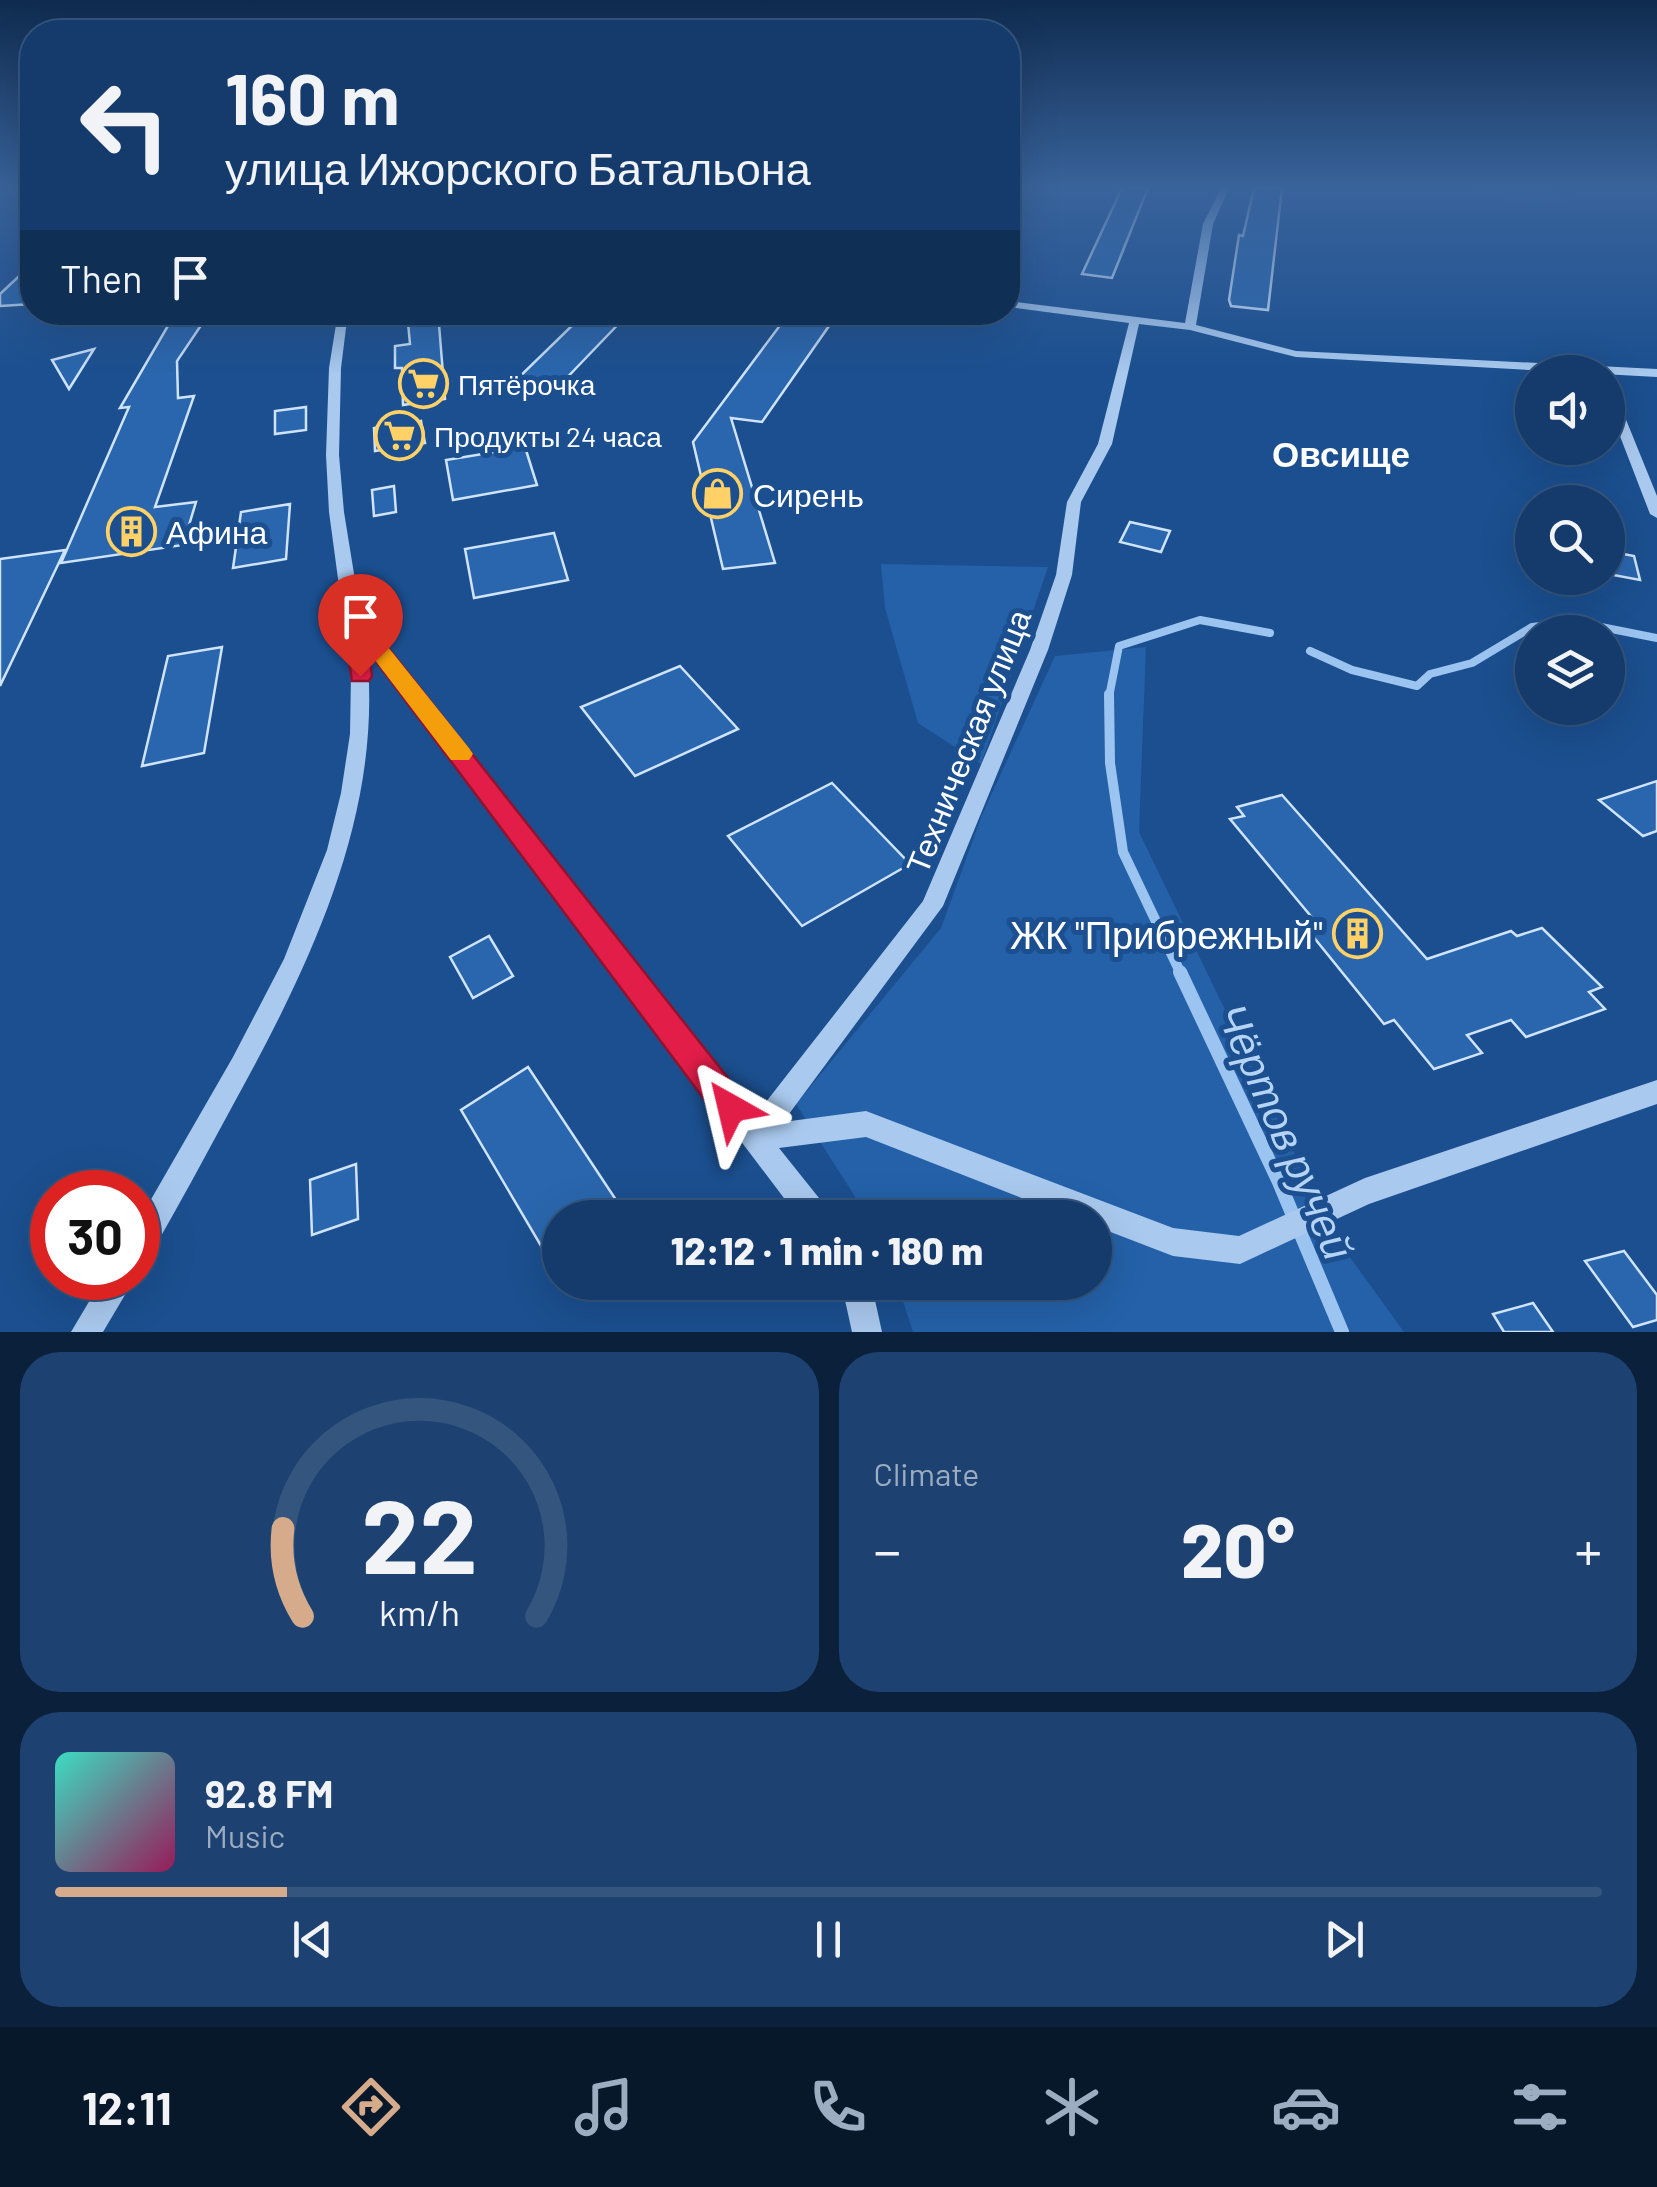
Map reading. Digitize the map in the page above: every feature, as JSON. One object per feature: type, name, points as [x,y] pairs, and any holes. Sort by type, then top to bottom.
[{"type":"street","points":[[1190,326],[1203,250]]},
{"type":"street","points":[[1020,305],[1190,326],[1296,354],[1515,367]]},
{"type":"street","name":"Техническая улица","points":[[754,1138],[932,906],[1039,650],[1064,574],[1074,502],[1105,444],[1135,319]]},
{"type":"street","points":[[160,1209],[252,1048],[304,947],[336,853],[357,753],[360,676],[339,534],[333,430],[341,325]]},
{"type":"street","points":[[1625,372],[1657,373]]},
{"type":"street","points":[[1625,433],[1657,514]]},
{"type":"street","points":[[352,616],[803,1200]]},
{"type":"street","points":[[754,1138],[866,1124],[1173,1242],[1240,1250],[1365,1192],[1657,1092]]},
{"type":"street","points":[[86,1332],[106,1300]]},
{"type":"street","points":[[860,1300],[867,1332]]},
{"type":"shaded area","points":[[881,564],[1048,567],[981,764],[918,723],[885,608]]},
{"type":"shaded area","points":[[1146,647],[1139,832],[1334,1235],[1404,1332],[913,1332],[903,1300],[1112,1300],[1112,1200],[857,1200],[796,1104],[941,928],[982,815],[1055,656]]},
{"type":"building","points":[[1093,250],[1123,250],[1112,278],[1082,274]]},
{"type":"building","points":[[1237,250],[1275,250],[1268,310],[1231,306]]},
{"type":"building","points":[[20,275],[20,305],[0,306],[0,294]]},
{"type":"building","points":[[168,325],[201,325],[177,361],[178,398],[194,396],[155,507],[196,502],[183,545],[61,563],[129,407],[120,408]]},
{"type":"building","name":"Пятёрочка","points":[[408,325],[439,325],[445,399],[403,405],[402,368],[395,368],[395,346],[410,344]]},
{"type":"building","points":[[573,325],[618,325],[557,388],[513,383]]},
{"type":"building","points":[[780,325],[830,325],[762,422],[731,418],[775,563],[723,569],[693,442]]},
{"type":"building","points":[[94,349],[69,389],[52,360]]},
{"type":"building","points":[[306,407],[306,430],[275,434],[275,411]]},
{"type":"building","name":"Продукты 24 часа","points":[[421,421],[425,443],[375,451],[374,428]]},
{"type":"building","points":[[525,447],[537,485],[453,500],[446,460]]},
{"type":"building","points":[[394,486],[396,512],[374,516],[372,490]]},
{"type":"building","points":[[290,504],[286,559],[233,568],[241,512]]},
{"type":"building","points":[[1130,522],[1170,531],[1161,552],[1120,542]]},
{"type":"building","points":[[554,533],[568,580],[474,598],[465,549]]},
{"type":"building","points":[[65,550],[0,686],[0,559]]},
{"type":"building","points":[[1625,554],[1634,556],[1640,580],[1625,577]]},
{"type":"building","points":[[222,647],[204,753],[142,766],[168,656]]},
{"type":"building","points":[[680,666],[738,729],[635,776],[581,707]]},
{"type":"building","points":[[1657,781],[1657,831],[1643,836],[1599,800]]},
{"type":"building","points":[[832,783],[910,864],[802,926],[728,836]]},
{"type":"building","name":"ЖК \"Прибрежный\"","points":[[1282,795],[1427,959],[1511,931],[1517,936],[1542,928],[1602,987],[1589,992],[1605,1009],[1526,1037],[1511,1020],[1467,1035],[1482,1053],[1434,1069],[1394,1020],[1384,1024],[1303,924],[1314,920],[1230,819],[1244,816],[1237,807]]},
{"type":"building","points":[[489,936],[513,976],[473,998],[450,957]]},
{"type":"building","points":[[528,1067],[616,1200],[542,1200],[542,1247],[461,1110]]},
{"type":"building","points":[[356,1164],[358,1219],[312,1235],[310,1180]]},
{"type":"building","points":[[1624,1251],[1657,1295],[1657,1320],[1633,1327],[1585,1261]]},
{"type":"building","points":[[1533,1303],[1553,1332],[1504,1332],[1493,1314]]},
{"type":"waterway","name":"Чёртов ручей","points":[[1109,697],[1119,646],[1200,620],[1270,633]]},
{"type":"waterway","name":"Чёртов ручей","points":[[1310,651],[1352,670],[1417,686],[1430,674],[1472,663],[1532,627],[1576,622],[1657,638]]},
{"type":"waterway","name":"Чёртов ручей","points":[[1109,697],[1110,763],[1123,852],[1181,974]]},
{"type":"waterway","name":"Чёртов ручей","points":[[1180,972],[1279,1182],[1342,1332]]},
{"type":"slow traffic","points":[[376,647],[460,754]]},
{"type":"place","name":"Пятёрочка","points":[[423,384]]},
{"type":"place","name":"Продукты 24 часа","points":[[399,436]]},
{"type":"place","name":"Сирень","points":[[718,494]]},
{"type":"place","name":"Афина","points":[[131,531]]},
{"type":"place","name":"ЖК \"Прибрежный\"","points":[[1358,934]]},
{"type":"district","name":"Овсище","points":[[1341,453]]},
{"type":"route","points":[[360,676],[352,616],[731,1108]]}]
